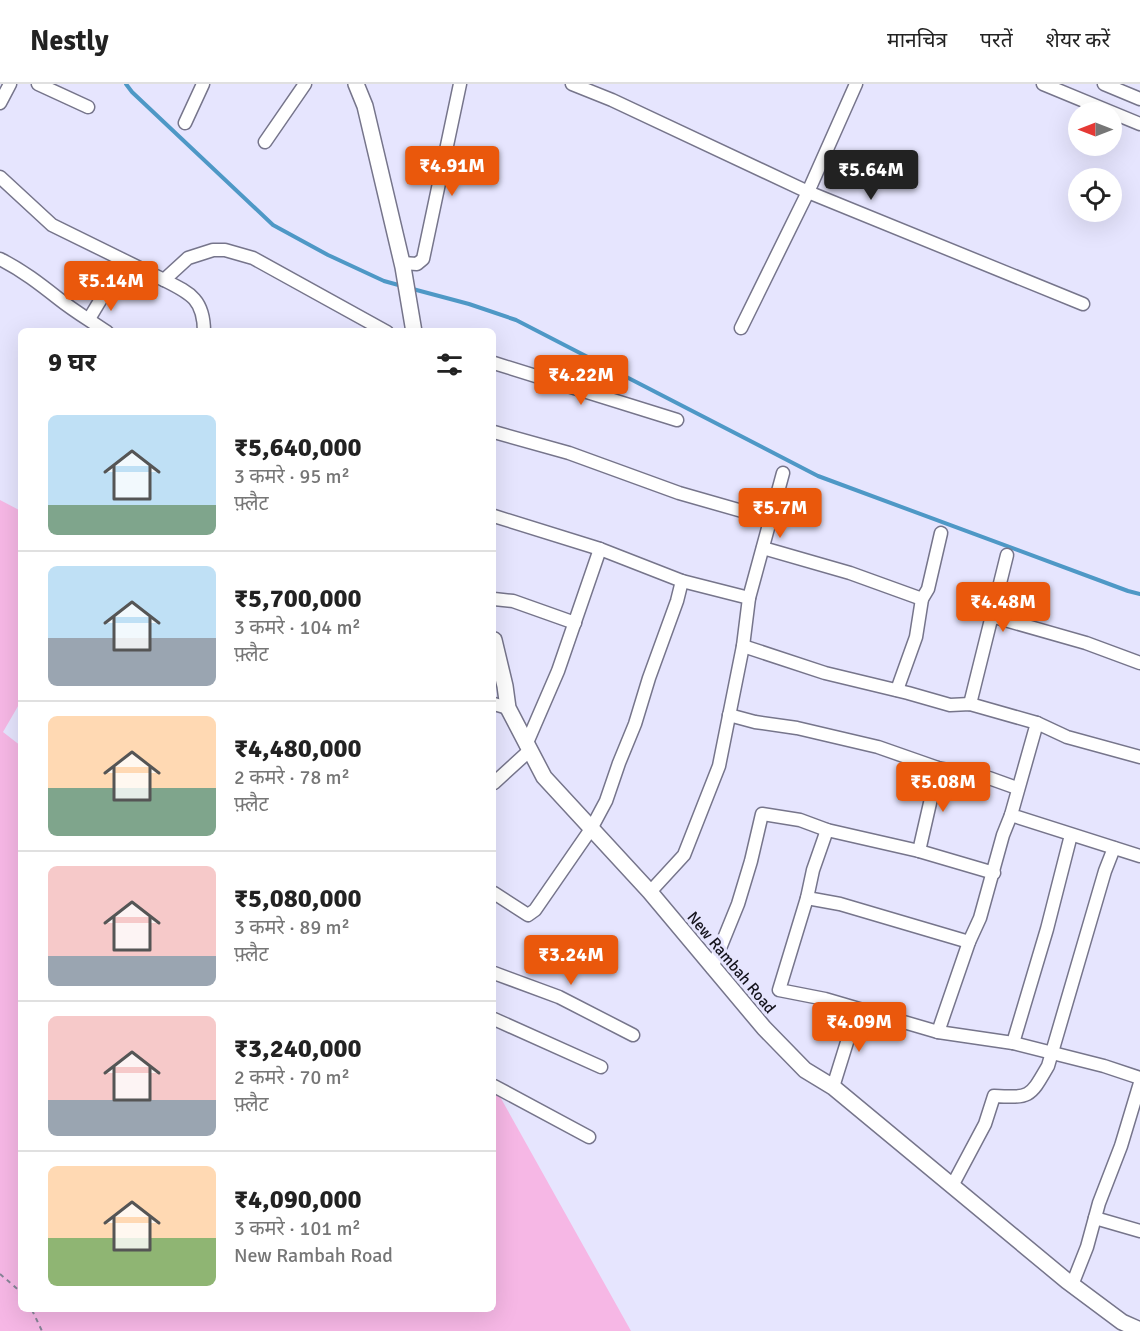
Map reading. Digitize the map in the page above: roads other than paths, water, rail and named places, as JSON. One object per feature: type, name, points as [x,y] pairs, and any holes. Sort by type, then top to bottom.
[{"type":"street","points":[[0,102],[10,84]]},
{"type":"street","points":[[38,84],[88,108]]},
{"type":"street","points":[[185,123],[203,84]]},
{"type":"street","points":[[265,142],[305,84]]},
{"type":"street","points":[[356,84],[365,106],[414,327]]},
{"type":"street","points":[[402,265],[417,264],[423,259],[460,84]]},
{"type":"street","points":[[572,84],[612,100],[808,192],[1083,304]]},
{"type":"street","points":[[741,328],[808,192],[856,84]]},
{"type":"street","points":[[1043,84],[1140,124]]},
{"type":"street","points":[[1104,84],[1140,99]]},
{"type":"street","points":[[0,177],[52,225],[191,294],[201,307],[204,315],[204,328]]},
{"type":"street","points":[[164,280],[188,258],[213,250],[225,250],[253,258],[380,328]]},
{"type":"street","points":[[0,260],[16,267],[101,328]]},
{"type":"street","points":[[89,319],[107,290]]},
{"type":"street","points":[[496,364],[677,420]]},
{"type":"street","points":[[496,433],[568,453],[679,493],[770,519]]},
{"type":"street","points":[[650,892],[684,855],[719,766],[743,646],[749,598],[783,473]]},
{"type":"street","points":[[496,517],[600,549],[682,581],[749,598]]},
{"type":"street","points":[[897,690],[916,637],[922,599],[928,589],[941,533]]},
{"type":"street","points":[[762,548],[850,573],[922,599]]},
{"type":"street","points":[[496,781],[528,748],[600,549]]},
{"type":"street","points":[[970,704],[1007,555]]},
{"type":"street","points":[[496,894],[528,915],[535,910],[591,829],[606,801],[635,724],[682,581]]},
{"type":"street","points":[[496,599],[513,601],[575,623]]},
{"type":"street","points":[[991,616],[1086,644],[1140,663]]},
{"type":"street","points":[[743,646],[825,673],[950,705],[970,704],[1036,723],[1067,738],[1140,757]]},
{"type":"street","name":"New Rambah Road","points":[[496,648],[506,686],[501,706],[544,777],[650,892],[764,1028],[805,1070],[833,1087],[1072,1285],[1122,1322],[1140,1330]]},
{"type":"street","points":[[729,715],[878,747],[938,768],[989,778],[1017,788]]},
{"type":"street","points":[[938,1032],[969,942],[980,918],[1036,723]]},
{"type":"street","points":[[919,852],[938,768]]},
{"type":"street","points":[[712,968],[738,904],[752,861],[762,814],[800,820],[827,830],[994,873]]},
{"type":"street","points":[[1011,815],[1140,856]]},
{"type":"street","points":[[827,830],[813,870],[807,898],[779,990],[825,999],[938,1032],[1013,1043],[1104,1066],[1140,1078]]},
{"type":"street","points":[[1013,1043],[1047,928],[1071,835]]},
{"type":"street","points":[[952,1186],[985,1124],[994,1096],[1028,1094],[1034,1091],[1048,1066],[1105,871],[1114,848]]},
{"type":"street","points":[[807,898],[840,904],[969,942]]},
{"type":"street","points":[[496,974],[560,997],[633,1035]]},
{"type":"street","points":[[833,1087],[857,1010]]},
{"type":"street","points":[[496,1020],[601,1067]]},
{"type":"street","points":[[1072,1285],[1087,1247],[1140,1083]]},
{"type":"street","points":[[496,1087],[589,1137]]},
{"type":"street","points":[[1095,1218],[1140,1231]]},
{"type":"waterway","points":[[126,84],[273,225],[328,255],[384,281],[402,286]]},
{"type":"waterway","points":[[409,288],[469,304],[516,320],[818,476],[1140,594]]}]
